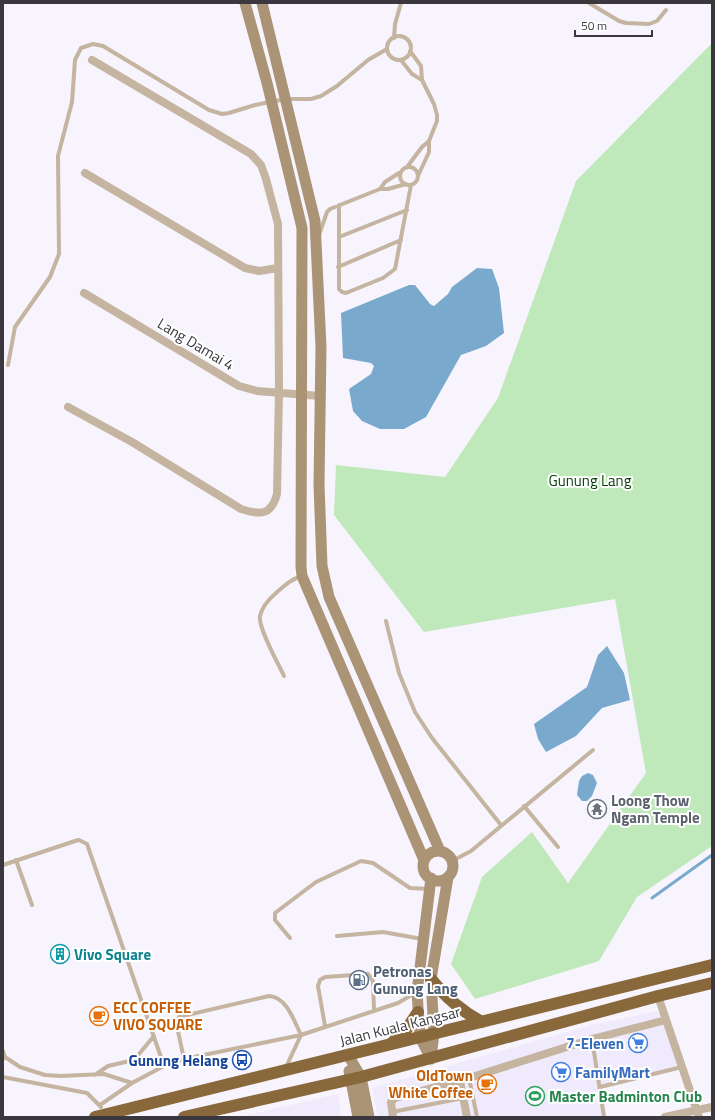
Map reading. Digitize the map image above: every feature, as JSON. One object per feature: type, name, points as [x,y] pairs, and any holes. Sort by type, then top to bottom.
[{"type":"highway","name":"Jalan Kuala Kangsar","points":[[100,1114],[284,1071],[712,965]]},
{"type":"highway","points":[[431,979],[453,1003],[466,1013],[482,1022]]},
{"type":"highway","points":[[184,1117],[356,1079],[658,996],[712,983]]},
{"type":"highway","points":[[391,1044],[406,1030],[418,1012]]},
{"type":"street","points":[[245,3],[272,102],[302,228],[302,576],[424,860],[425,872],[430,884],[417,992],[420,1037],[431,1059]]},
{"type":"street","points":[[262,3],[315,221],[317,236],[321,347],[319,484],[322,558],[329,597],[440,851]]},
{"type":"street","points":[[68,407],[132,442],[241,509],[257,514],[268,511],[274,503],[276,494],[280,391],[276,214],[261,165],[251,154],[92,60]]},
{"type":"street","points":[[85,172],[245,268],[259,271],[278,268]]},
{"type":"street","name":"Lang Damai 4","points":[[84,293],[239,386],[257,391],[280,391],[302,396],[320,396]]},
{"type":"street","points":[[424,860],[430,853],[440,851],[447,854],[452,861],[452,870],[448,877],[431,979],[434,1033],[431,1059]]},
{"type":"street","points":[[430,884],[448,877]]},
{"type":"street","points":[[658,996],[698,1114]]},
{"type":"street","points":[[392,1115],[391,1102],[394,1098],[460,1081],[592,1038],[666,1020]]},
{"type":"street","points":[[348,1055],[368,1117]]},
{"type":"street","points":[[356,1079],[358,1117]]},
{"type":"street","points":[[460,1081],[467,1117]]},
{"type":"street","points":[[665,1117],[698,1114],[712,1107]]},
{"type":"lane","points":[[394,38],[395,24],[401,3]]},
{"type":"lane","points":[[589,3],[619,21],[626,23],[649,24],[657,21],[666,10]]},
{"type":"lane","points":[[317,236],[320,233],[327,212],[340,205],[380,189],[388,189],[406,184],[411,185],[416,182],[430,152],[430,141],[437,121],[437,115],[434,104],[422,80],[421,66],[410,51],[409,43],[405,39],[394,38],[388,43],[387,49],[390,56],[400,60],[412,74],[422,80]]},
{"type":"lane","points":[[8,365],[15,327],[50,277],[59,254],[58,156],[72,102],[74,69],[78,51],[89,44],[103,46],[209,110],[229,113],[246,107],[285,99],[311,99],[321,96],[387,49]]},
{"type":"lane","points":[[400,60],[408,56],[410,51]]},
{"type":"lane","points":[[380,189],[385,182],[406,167],[422,147],[430,141]]},
{"type":"lane","points":[[406,167],[414,168],[418,176]]},
{"type":"lane","points":[[400,172],[400,179],[406,184]]},
{"type":"lane","points":[[340,205],[338,267],[339,289],[345,293],[384,278],[395,268],[411,185]]},
{"type":"lane","points":[[339,237],[407,210]]},
{"type":"lane","points":[[338,267],[401,240]]},
{"type":"lane","points":[[284,676],[262,627],[260,616],[263,608],[274,595],[290,581],[302,576]]},
{"type":"lane","points":[[386,621],[400,674],[415,712],[432,738],[501,825]]},
{"type":"lane","points":[[452,861],[471,851],[593,750]]},
{"type":"lane","points":[[524,806],[558,847]]},
{"type":"lane","points":[[3,865],[75,841],[79,840],[87,844],[164,1066]]},
{"type":"lane","points":[[16,860],[32,905]]},
{"type":"lane","points":[[290,938],[275,920],[275,913],[316,882],[361,861],[373,863],[410,888],[430,884]]},
{"type":"lane","points":[[337,936],[383,932],[423,939]]},
{"type":"lane","points":[[325,1026],[318,986],[320,980],[325,977],[368,974],[373,981],[374,1010]]},
{"type":"lane","points":[[3,1077],[87,1093],[100,1114],[132,1082],[164,1066],[184,1059],[301,1035],[398,1003],[417,992]]},
{"type":"lane","points":[[184,1059],[176,1022],[179,1017],[269,996],[279,999],[285,1005],[301,1035]]},
{"type":"lane","points":[[284,1071],[301,1035]]},
{"type":"lane","points":[[95,1075],[108,1066],[134,1060],[154,1036]]},
{"type":"lane","points":[[592,1038],[604,1117]]},
{"type":"lane","points":[[3,1051],[4,1058],[20,1068],[61,1076],[111,1076],[132,1082]]},
{"type":"lane","points":[[600,1087],[682,1067]]},
{"type":"lane","points":[[469,1078],[477,1117]]},
{"type":"lane","points":[[392,1115],[463,1098]]},
{"type":"shaded area","points":[[663,1010],[682,1067],[600,1086],[607,1117],[378,1117],[372,1088],[591,1025]]},
{"type":"shaded area","points":[[338,1094],[341,1117],[239,1117]]},
{"type":"green space","name":"Gunung Lang","points":[[712,43],[712,846],[637,897],[599,961],[475,999],[451,964],[482,877],[532,832],[568,883],[646,773],[615,599],[424,632],[334,515],[336,465],[445,477],[498,398],[576,181]]},
{"type":"water","points":[[477,268],[492,269],[499,288],[504,333],[486,346],[461,355],[426,417],[404,429],[380,429],[362,421],[353,411],[349,389],[371,374],[374,366],[371,363],[343,358],[341,313],[409,285],[415,285],[430,304],[434,306],[448,294],[452,287]]},
{"type":"water","points":[[607,646],[624,673],[630,700],[602,708],[576,736],[546,752],[538,739],[534,724],[587,687],[598,655]]},
{"type":"water","points":[[588,773],[593,775],[597,783],[592,796],[587,801],[582,801],[577,795],[579,781],[582,776]]},
{"type":"waterway","points":[[652,898],[712,855]]},
{"type":"place","name":"Loong Thow Ngam Temple","points":[[597,809]]},
{"type":"place","name":"Vivo Square","points":[[60,954]]},
{"type":"place","name":"Petronas Gunung Lang","points":[[359,980]]},
{"type":"place","name":"ECC COFFEE VIVO SQUARE","points":[[99,1016]]},
{"type":"place","name":"7-Eleven","points":[[638,1043]]},
{"type":"place","name":"Gunung Helang","points":[[242,1060]]},
{"type":"place","name":"FamilyMart","points":[[561,1072]]},
{"type":"place","name":"OldTown White Coffee","points":[[487,1084]]},
{"type":"place","name":"Master Badminton Club","points":[[535,1096]]}]
